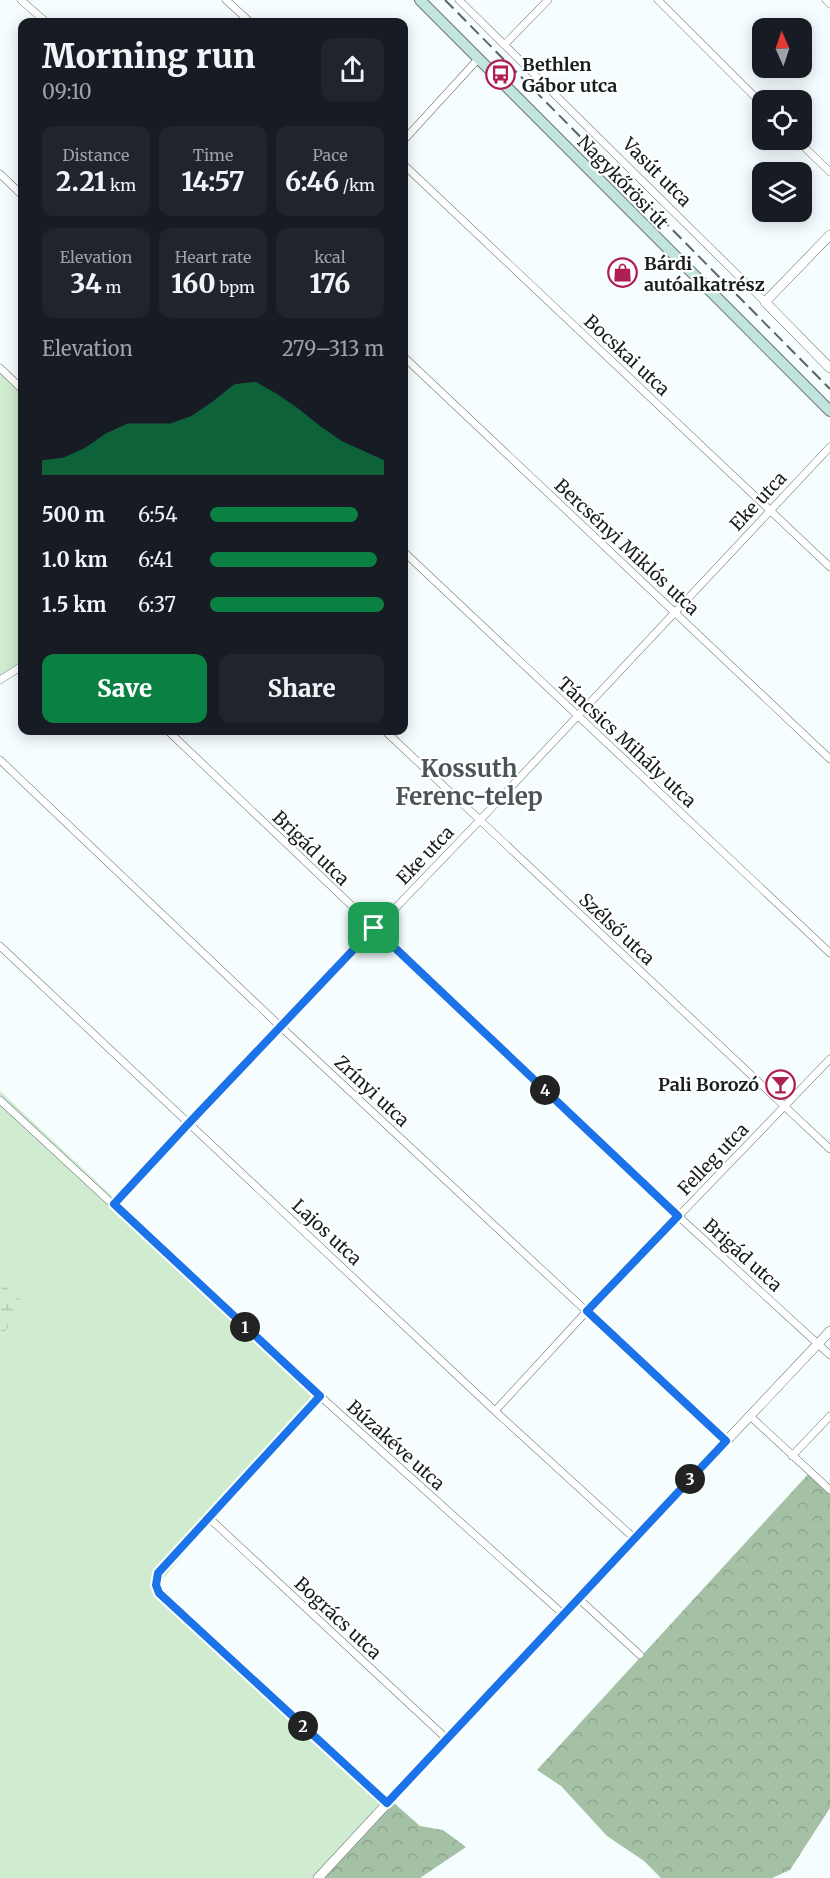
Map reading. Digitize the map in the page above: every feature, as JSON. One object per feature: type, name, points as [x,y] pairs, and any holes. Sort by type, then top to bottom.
[{"type":"main road","name":"Nagykőrösi út","points":[[420,0],[830,411]]},
{"type":"street","points":[[21,0],[41,18]]},
{"type":"street","points":[[226,0],[246,18]]},
{"type":"street","name":"Vasút utca","points":[[459,0],[830,368]]},
{"type":"street","points":[[504,45],[549,0]]},
{"type":"street","points":[[658,0],[752,94]]},
{"type":"street","points":[[826,0],[830,4]]},
{"type":"street","points":[[408,136],[479,58]]},
{"type":"street","points":[[807,150],[830,172]]},
{"type":"street","name":"Bocskai utca","points":[[408,169],[830,567]]},
{"type":"street","points":[[0,174],[18,191]]},
{"type":"street","points":[[765,302],[830,235]]},
{"type":"street","name":"Bercsényi Miklós utca","points":[[408,361],[830,759]]},
{"type":"street","points":[[0,368],[18,385]]},
{"type":"street","name":"Eke utca","points":[[114,1204],[374,928],[480,820],[830,447]]},
{"type":"street","name":"Táncsics Mihály utca","points":[[408,556],[830,953]]},
{"type":"street","points":[[0,680],[18,669]]},
{"type":"street","name":"Brigád utca","points":[[171,735],[678,1216],[830,1355]]},
{"type":"street","name":"Szélső utca","points":[[389,735],[830,1149]]},
{"type":"street","name":"Zrínyi utca","points":[[0,760],[281,1027],[726,1441]]},
{"type":"street","name":"Lajos utca","points":[[0,946],[495,1411],[634,1538]]},
{"type":"street","name":"Felleg utca","points":[[495,1411],[587,1311],[830,1059]]},
{"type":"street","name":"Búzakéve utca","points":[[0,1100],[320,1396],[563,1614]]},
{"type":"street","points":[[318,1878],[830,1331]]},
{"type":"street","points":[[320,1396],[158,1573],[156,1585],[159,1593],[387,1803]]},
{"type":"street","points":[[750,1416],[830,1490]]},
{"type":"street","points":[[792,1456],[830,1416]]},
{"type":"street","name":"Bogrács utca","points":[[209,1518],[448,1740]]},
{"type":"street","points":[[578,1598],[640,1655]]},
{"type":"green space","points":[[0,364],[18,380],[18,673],[0,684]]},
{"type":"green space","points":[[0,1091],[326,1397],[200,1534],[159,1584],[162,1590],[394,1803],[316,1878],[0,1878]]},
{"type":"green space","points":[[0,1281],[27,1306],[0,1337]]},
{"type":"green space","points":[[812,1470],[830,1488],[830,1808],[790,1870],[772,1878],[661,1878],[644,1861],[607,1836],[561,1786],[537,1770]]},
{"type":"green space","points":[[394,1803],[420,1826],[443,1830],[466,1847],[420,1878],[316,1878]]},
{"type":"railway","points":[[445,0],[830,389]]},
{"type":"place","name":"Bethlen Gábor utca","points":[[501,74]]},
{"type":"place","name":"Bárdi autóalkatrész","points":[[623,273]]},
{"type":"place","name":"Pali Borozó","points":[[780,1084]]},
{"type":"district","name":"Kossuth Ferenc-telep","points":[[469,782]]},
{"type":"route","points":[[374,928],[678,1216],[587,1311],[726,1441],[387,1803],[157,1589],[158,1573],[320,1396],[114,1204],[374,928]]}]
